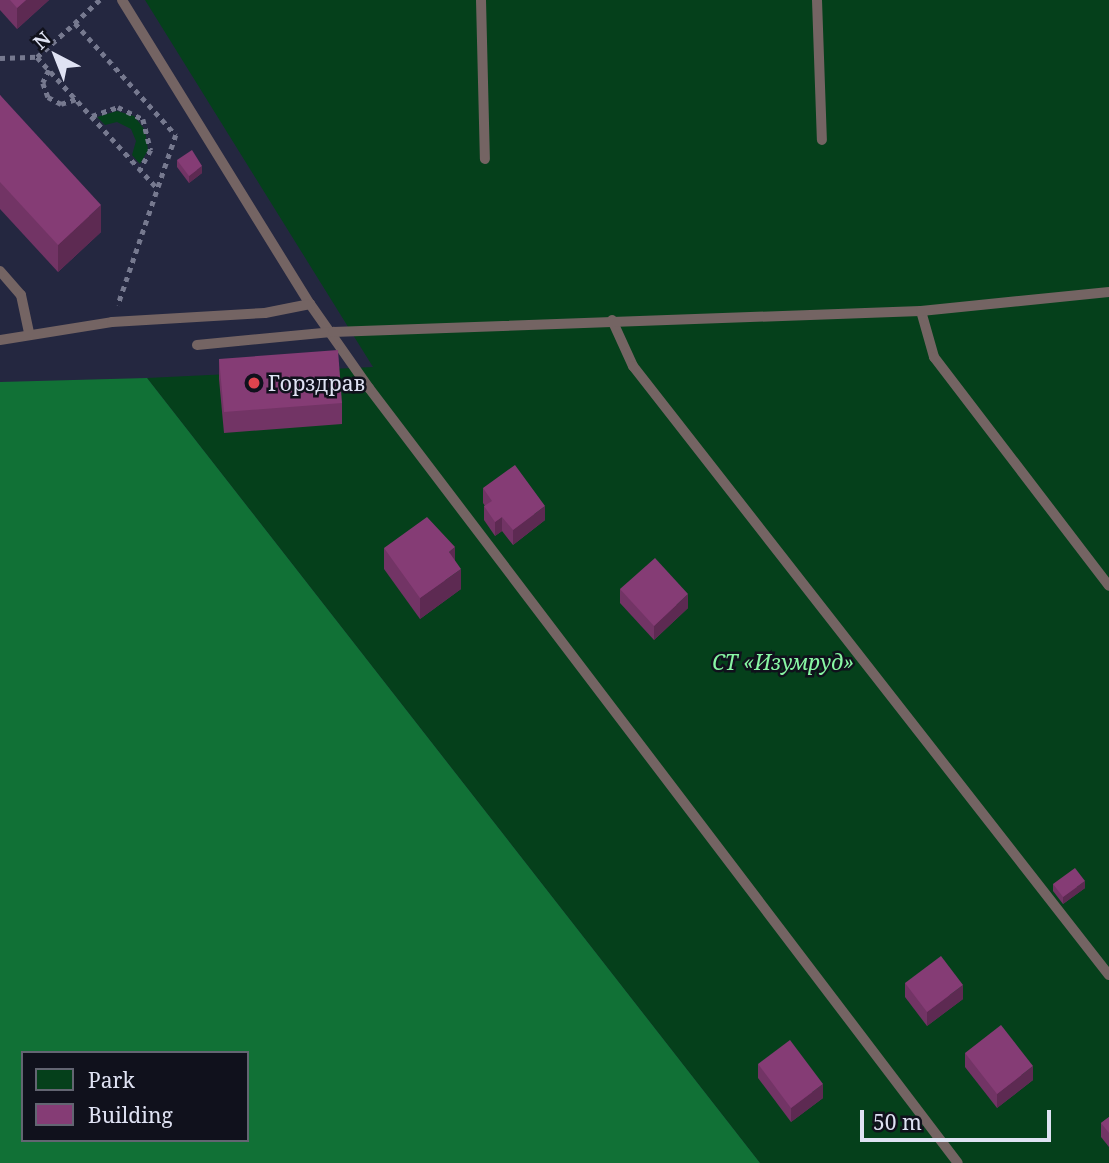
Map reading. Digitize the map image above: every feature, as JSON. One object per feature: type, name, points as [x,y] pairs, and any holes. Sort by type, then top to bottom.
[{"type":"lane","points":[[122,0],[310,304],[333,332],[369,388],[958,1163]]},
{"type":"lane","points":[[481,0],[485,159]]},
{"type":"lane","points":[[817,0],[822,140]]},
{"type":"lane","points":[[0,271],[21,295],[29,333]]},
{"type":"lane","points":[[197,345],[333,332],[921,311],[1109,292]]},
{"type":"lane","points":[[0,340],[29,333],[112,322],[265,313],[310,304]]},
{"type":"lane","points":[[921,311],[933,357],[1109,586]]},
{"type":"lane","points":[[612,320],[633,366],[1109,975]]},
{"type":"path","points":[[0,58],[37,57],[100,0]]},
{"type":"path","points":[[75,23],[176,135],[112,322]]},
{"type":"path","points":[[37,57],[158,188]]},
{"type":"path","points":[[49,70],[43,83],[48,97],[61,104],[75,99]]},
{"type":"path","points":[[92,116],[118,107],[143,119],[152,139],[141,170]]},
{"type":"green space","name":"СТ «Изумруд»","points":[[145,0],[1109,0],[1109,1163],[760,1163],[147,378],[373,367]]},
{"type":"green space","points":[[117,111],[134,116],[145,130],[148,150],[140,164],[132,155],[136,141],[131,129],[117,122],[105,125],[97,117]]},
{"type":"green space","points":[[147,378],[760,1163],[0,1163],[0,382]]},
{"type":"building","points":[[10,0],[26,0],[17,8]]},
{"type":"building","points":[[0,95],[101,205],[58,245],[0,182]]},
{"type":"building","points":[[192,150],[202,166],[189,176],[177,160]]},
{"type":"building","points":[[338,350],[342,403],[224,412],[219,359]]},
{"type":"building","points":[[515,465],[545,506],[513,530],[502,517],[495,522],[484,506],[492,501],[483,488]]},
{"type":"building","points":[[427,517],[455,547],[449,552],[461,569],[420,598],[384,548]]},
{"type":"building","points":[[655,558],[688,594],[654,626],[620,589]]},
{"type":"building","points":[[1075,868],[1085,881],[1063,897],[1053,884]]},
{"type":"building","points":[[941,956],[963,985],[927,1012],[905,983]]},
{"type":"building","points":[[1001,1025],[1033,1066],[997,1094],[965,1053]]},
{"type":"building","points":[[790,1040],[823,1084],[791,1108],[758,1064]]},
{"type":"building","points":[[1109,1117],[1109,1133],[1101,1123]]},
{"type":"place","name":"Горздрав","points":[[254,383]]}]
